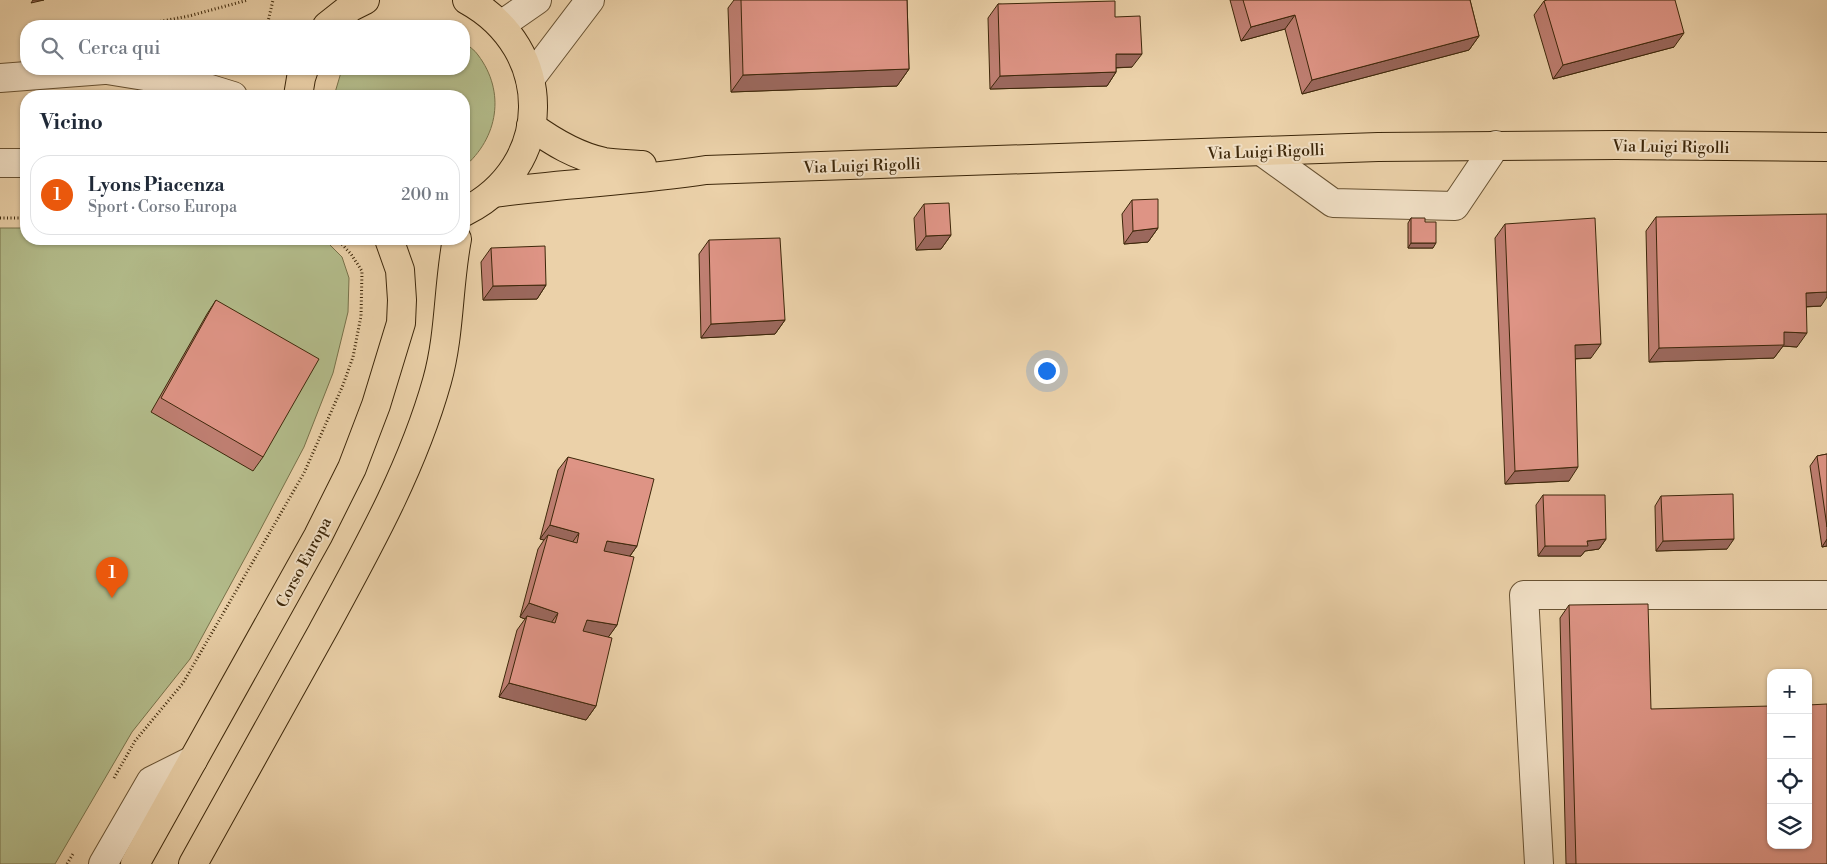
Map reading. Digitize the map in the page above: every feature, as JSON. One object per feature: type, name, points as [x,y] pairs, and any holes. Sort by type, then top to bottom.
[{"type":"main road","points":[[335,20],[351,7],[365,0]]},
{"type":"main road","points":[[467,0],[490,15],[501,25],[520,50],[530,79],[533,102],[531,126],[524,150],[512,173],[494,193],[470,208]]},
{"type":"main road","points":[[299,90],[302,75]]},
{"type":"main road","name":"Via Luigi Rigolli","points":[[531,126],[561,146],[582,156],[605,162],[706,170],[1496,145],[1827,147]]},
{"type":"main road","name":"Via Luigi Rigolli","points":[[494,193],[569,184],[655,178],[706,170]]},
{"type":"main road","name":"Corso Europa","points":[[135,864],[318,536],[352,468],[376,405],[401,323],[400,270],[391,245]]},
{"type":"main road","points":[[193,864],[392,501],[420,432],[443,356],[455,245]]},
{"type":"street","points":[[501,25],[537,0]]},
{"type":"street","points":[[530,79],[590,0]]},
{"type":"street","points":[[0,78],[32,75]]},
{"type":"street","points":[[145,75],[194,84],[214,90]]},
{"type":"street","points":[[1261,151],[1333,203],[1455,206],[1496,145]]},
{"type":"street","points":[[0,163],[20,163]]},
{"type":"street","points":[[1539,864],[1524,595],[1827,595]]},
{"type":"street","points":[[103,864],[151,781],[193,760]]},
{"type":"path","points":[[168,20],[248,0]]},
{"type":"path","points":[[268,20],[273,0]]},
{"type":"path","points":[[0,218],[20,218]]},
{"type":"path","points":[[112,782],[135,741],[183,683],[304,473],[343,385],[353,357],[361,316],[362,271],[343,245]]},
{"type":"path","points":[[67,864],[76,848]]},
{"type":"green space","points":[[470,47],[477,53],[487,69],[492,84],[495,99],[491,129],[476,155],[470,161],[470,90],[336,90],[340,75],[470,75]]},
{"type":"green space","points":[[0,228],[20,228],[20,245],[330,245],[342,257],[349,278],[348,312],[333,373],[304,447],[257,536],[190,659],[132,732],[55,864],[0,864]]},
{"type":"building","points":[[741,0],[907,0],[909,69],[743,75]]},
{"type":"building","points":[[1243,0],[1470,0],[1479,36],[1312,80],[1295,15],[1251,27]]},
{"type":"building","points":[[1675,0],[1684,33],[1563,65],[1544,1]]},
{"type":"building","points":[[1115,1],[1115,17],[1140,16],[1142,54],[1116,54],[1116,72],[1000,76],[998,4]]},
{"type":"building","points":[[1158,199],[1158,228],[1133,231],[1132,200]]},
{"type":"building","points":[[949,203],[951,235],[926,236],[924,204]]},
{"type":"building","points":[[1827,214],[1827,292],[1806,293],[1807,333],[1784,332],[1784,345],[1659,348],[1656,217]]},
{"type":"building","points":[[1411,218],[1425,218],[1425,222],[1436,222],[1436,243],[1411,243]]},
{"type":"building","points":[[1595,218],[1601,344],[1575,345],[1578,467],[1515,471],[1505,224]]},
{"type":"building","points":[[780,238],[785,320],[711,324],[709,240]]},
{"type":"building","points":[[545,246],[546,285],[493,286],[491,248]]},
{"type":"building","points":[[216,300],[319,359],[263,457],[161,398]]},
{"type":"building","points":[[1827,454],[1827,527],[1817,456]]},
{"type":"building","points":[[568,457],[654,479],[637,546],[607,541],[604,551],[634,557],[617,625],[587,620],[583,631],[612,638],[596,706],[509,683],[527,616],[555,623],[558,613],[529,603],[548,535],[577,543],[579,533],[550,525]]},
{"type":"building","points":[[1733,494],[1734,539],[1663,541],[1661,496]]},
{"type":"building","points":[[1543,495],[1605,495],[1606,539],[1587,541],[1588,546],[1545,546]]},
{"type":"building","points":[[1648,604],[1651,709],[1767,706],[1767,849],[1812,849],[1812,705],[1827,704],[1827,864],[1576,864],[1569,605]]},
{"type":"place","name":"Lyons Piacenza","points":[[112,598]]}]
